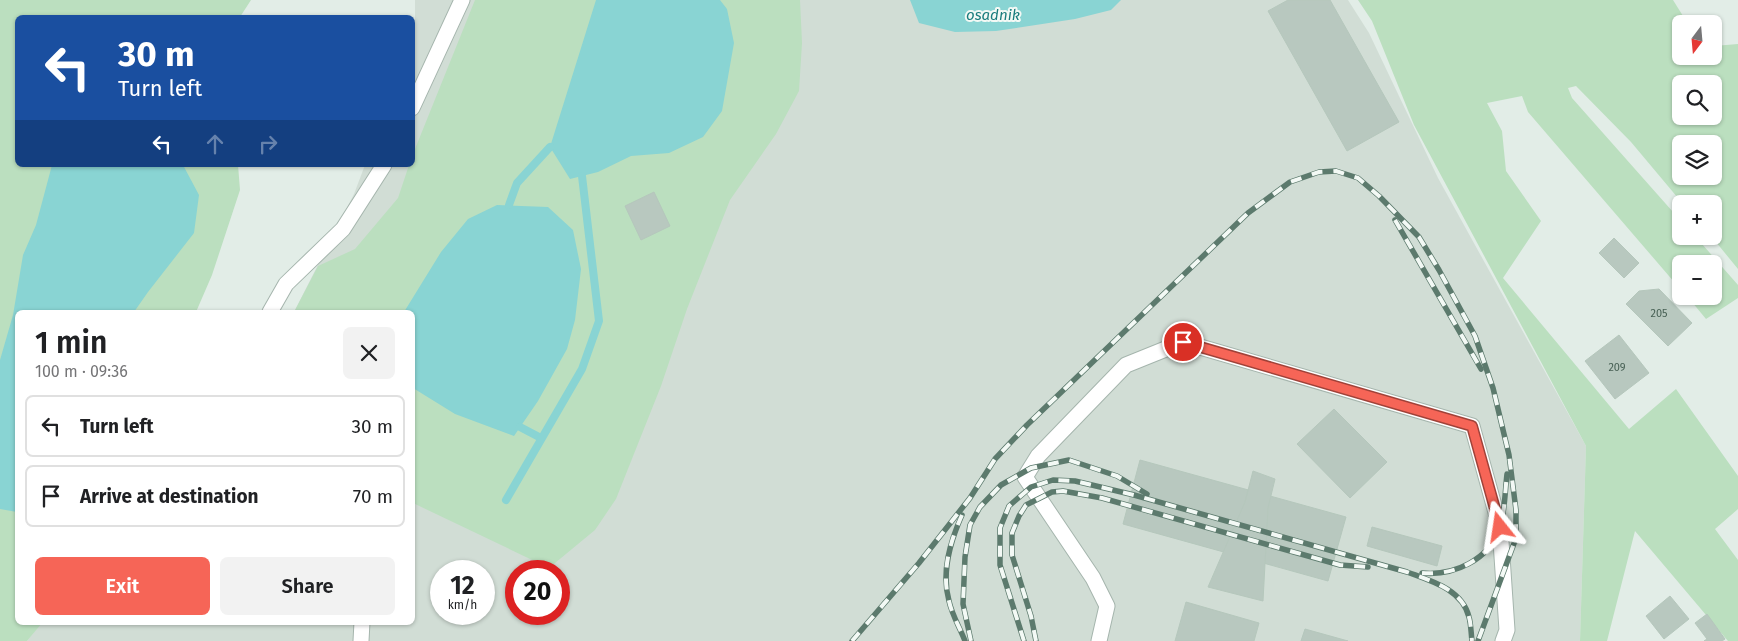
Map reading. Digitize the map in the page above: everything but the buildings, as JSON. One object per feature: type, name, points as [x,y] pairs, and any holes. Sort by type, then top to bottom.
[{"type":"lane","points":[[415,102],[462,0]]},
{"type":"lane","points":[[271,310],[286,284],[344,229],[383,167]]},
{"type":"lane","points":[[1099,641],[1107,606],[1093,578],[1025,478],[1038,456],[1126,365],[1183,342],[1472,426],[1500,527],[1506,630],[1503,641]]},
{"type":"lane","points":[[361,641],[362,625]]},
{"type":"shaded area","points":[[415,0],[1348,0],[1369,33],[1438,178],[1586,446],[1580,641],[27,641],[40,625],[415,625],[415,310],[295,310],[354,194],[364,167],[415,167]]},
{"type":"green space","points":[[0,0],[251,0],[241,15],[15,15],[15,167],[238,167],[240,190],[212,275],[197,310],[15,310],[15,625],[40,625],[27,641],[0,641]]},
{"type":"green space","points":[[475,0],[800,0],[802,43],[799,91],[776,134],[730,200],[687,309],[661,386],[616,499],[595,530],[559,560],[532,560],[415,504],[415,310],[295,310],[318,266],[355,249],[398,198],[408,167],[415,167],[415,149]]},
{"type":"green space","points":[[1358,0],[1673,0],[1682,15],[1672,15],[1672,65],[1722,65],[1722,45],[1738,44],[1738,269],[1718,245],[1722,245],[1722,195],[1675,195],[1631,142],[1576,86],[1568,88],[1572,98],[1672,211],[1672,245],[1703,245],[1712,255],[1672,255],[1672,280],[1528,112],[1522,96],[1487,103],[1502,131],[1506,171],[1541,221],[1503,278],[1629,429],[1676,389],[1738,476],[1738,509],[1715,529],[1738,560],[1738,641],[1728,641],[1635,531],[1607,641],[1580,641],[1586,446],[1414,125],[1372,21]]},
{"type":"green space","points":[[1722,267],[1738,285],[1738,298],[1706,319],[1694,305],[1722,305]]},
{"type":"water","points":[[596,0],[720,0],[727,9],[734,43],[722,111],[703,137],[669,153],[631,156],[598,172],[570,179],[550,147]]},
{"type":"water","name":"osadnik","points":[[910,0],[1121,0],[1111,10],[1075,19],[996,31],[955,32],[919,23]]},
{"type":"water","points":[[51,167],[184,167],[199,195],[194,233],[135,310],[15,310],[15,512],[0,509],[0,360],[13,315],[23,255],[36,225]]},
{"type":"water","points":[[497,205],[548,207],[573,230],[581,269],[575,320],[567,349],[538,401],[514,436],[455,414],[415,389],[415,310],[405,310],[441,252],[468,219]]},
{"type":"waterway","points":[[509,205],[517,183],[550,147]]},
{"type":"waterway","points":[[506,500],[582,369],[599,321],[582,176]]},
{"type":"waterway","points":[[520,427],[541,438]]},
{"type":"railway","points":[[852,641],[919,563],[970,498],[995,459],[1027,425],[1248,213],[1290,182],[1319,172],[1336,171],[1358,178],[1379,196],[1419,237],[1475,336],[1493,388],[1509,455],[1516,510],[1516,538],[1478,641]]},
{"type":"railway","points":[[1395,220],[1481,369]]},
{"type":"railway","points":[[971,641],[963,604],[965,557],[970,525],[980,507],[1001,485],[1031,468],[1069,460],[1117,476],[1147,494]]},
{"type":"railway","points":[[1422,573],[1446,572],[1458,569],[1469,564],[1488,549],[1495,539],[1502,521],[1507,474]]},
{"type":"railway","points":[[1024,641],[1000,565],[1000,528],[1009,506],[1031,487],[1053,480],[1075,481],[1134,495],[1426,579],[1444,587],[1460,599],[1469,617],[1472,641]]},
{"type":"railway","points":[[1036,641],[1031,616],[1012,555],[1012,533],[1026,505],[1052,492],[1063,491],[1102,498],[1340,565],[1368,567]]},
{"type":"railway","points":[[962,515],[948,557],[946,579],[950,606],[965,641]]},
{"type":"route","points":[[1183,342],[1472,426],[1500,527]]}]
